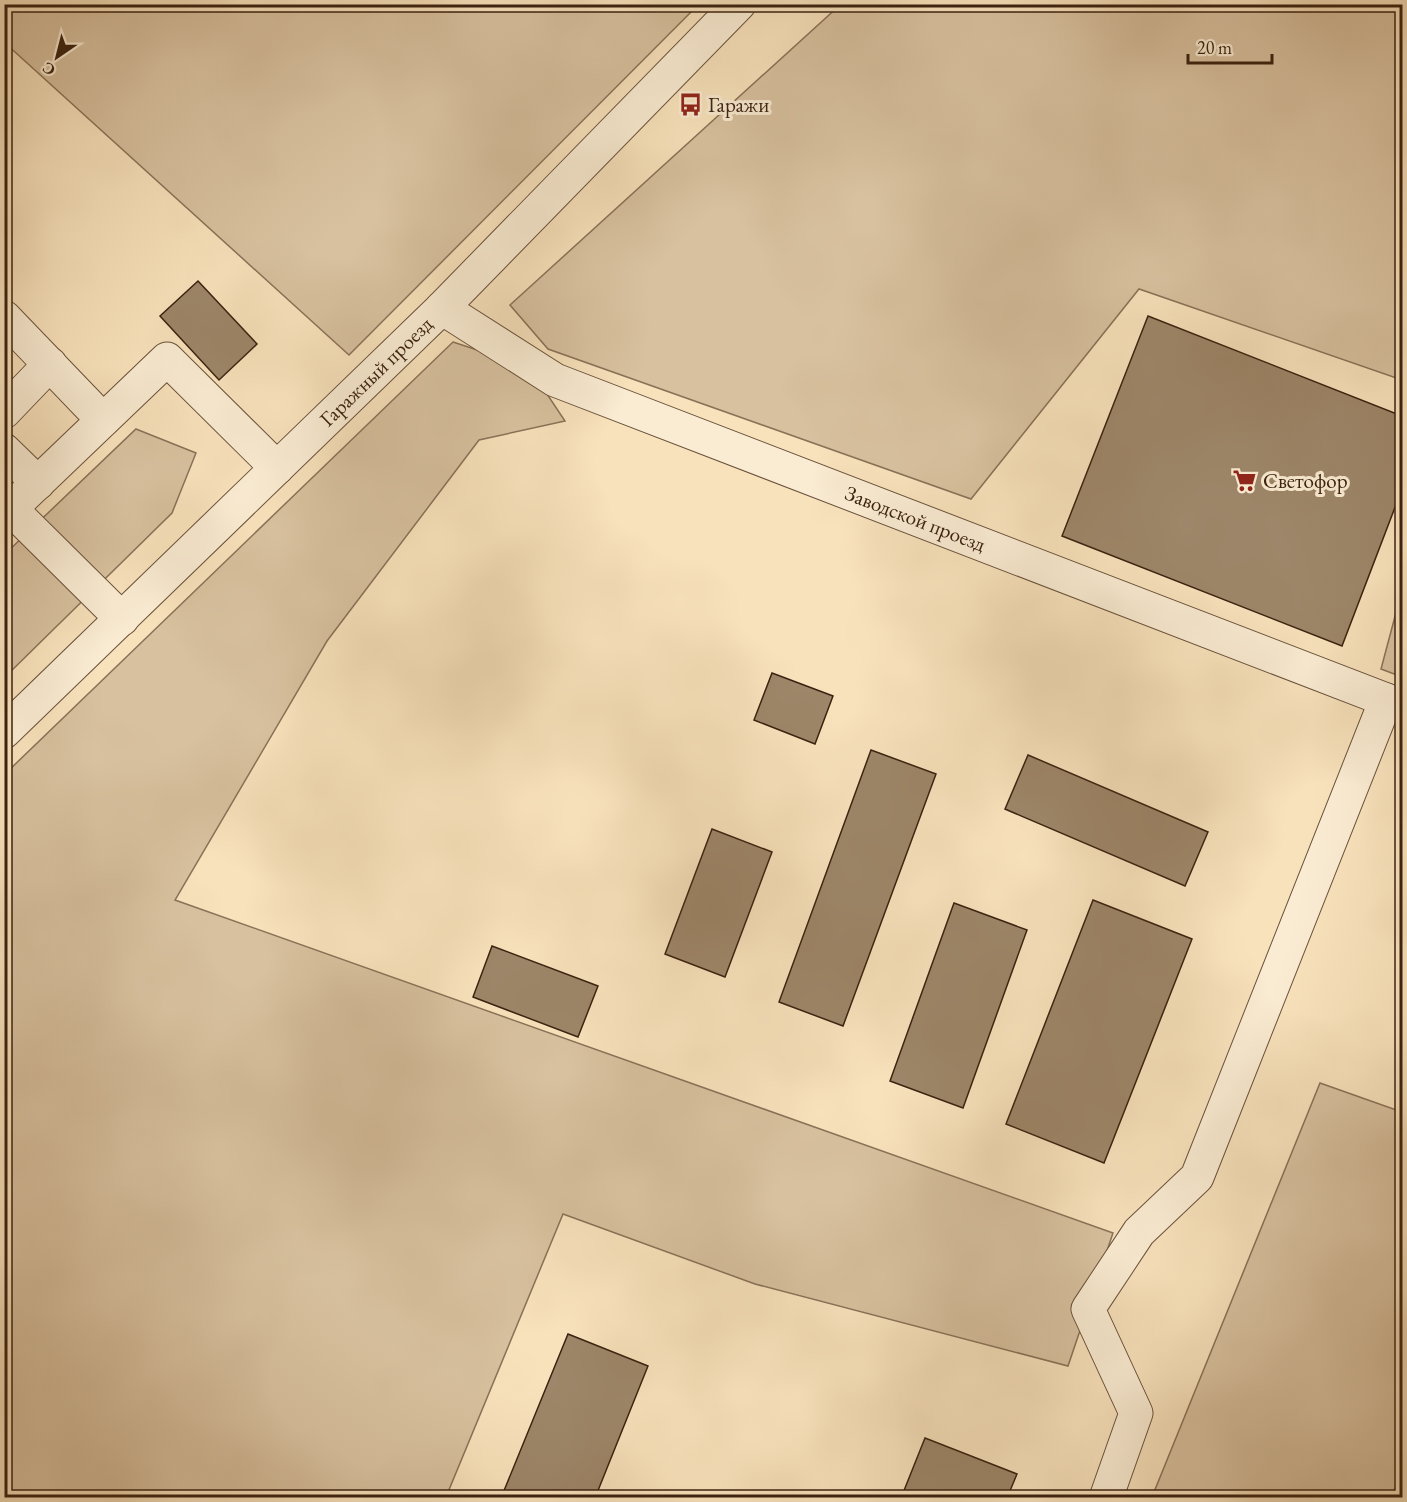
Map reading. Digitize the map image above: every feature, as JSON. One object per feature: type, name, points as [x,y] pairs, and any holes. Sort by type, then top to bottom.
[{"type":"street","name":"Гаражный проезд","points":[[4,732],[442,308],[740,4]]},
{"type":"street","name":"Заводской проезд","points":[[442,308],[555,380],[1394,703]]},
{"type":"street","points":[[4,317],[103,420]]},
{"type":"street","points":[[122,619],[8,512],[166,359],[277,468]]},
{"type":"street","points":[[4,412],[50,364]]},
{"type":"street","points":[[4,450],[38,483]]},
{"type":"street","points":[[1106,1497],[1136,1413],[1088,1309],[1139,1232],[1197,1177],[1394,703]]},
{"type":"shaded area","points":[[4,5],[698,5],[349,355],[5,43]]},
{"type":"shaded area","points":[[840,5],[1402,5],[1402,380],[1139,289],[971,499],[548,349],[510,305]]},
{"type":"shaded area","points":[[453,342],[529,367],[565,421],[479,440],[327,641],[175,900],[1113,1233],[1068,1366],[755,1284],[563,1214],[446,1497],[5,1498],[5,774]]},
{"type":"shaded area","points":[[136,429],[196,453],[172,513],[5,677],[5,554]]},
{"type":"shaded area","points":[[1402,590],[1402,677],[1381,669]]},
{"type":"shaded area","points":[[1320,1083],[1402,1112],[1402,1472],[1391,1497],[1152,1497]]},
{"type":"building","points":[[198,281],[257,344],[219,380],[160,316]]},
{"type":"building","points":[[1148,316],[1402,416],[1402,489],[1342,646],[1062,536]]},
{"type":"building","points":[[772,673],[833,696],[815,744],[754,720]]},
{"type":"building","points":[[871,750],[936,774],[843,1026],[779,1002]]},
{"type":"building","points":[[1028,755],[1208,832],[1185,886],[1005,809]]},
{"type":"building","points":[[712,829],[772,852],[725,977],[665,954]]},
{"type":"building","points":[[1093,900],[1192,939],[1104,1163],[1006,1124]]},
{"type":"building","points":[[954,903],[1027,930],[963,1108],[890,1081]]},
{"type":"building","points":[[492,946],[598,986],[578,1037],[473,997]]},
{"type":"building","points":[[568,1334],[648,1366],[595,1498],[501,1498]]},
{"type":"building","points":[[925,1438],[1017,1474],[1007,1498],[901,1498]]},
{"type":"place","name":"Гаражи","points":[[690,105]]},
{"type":"place","name":"Светофор","points":[[1245,481]]}]
